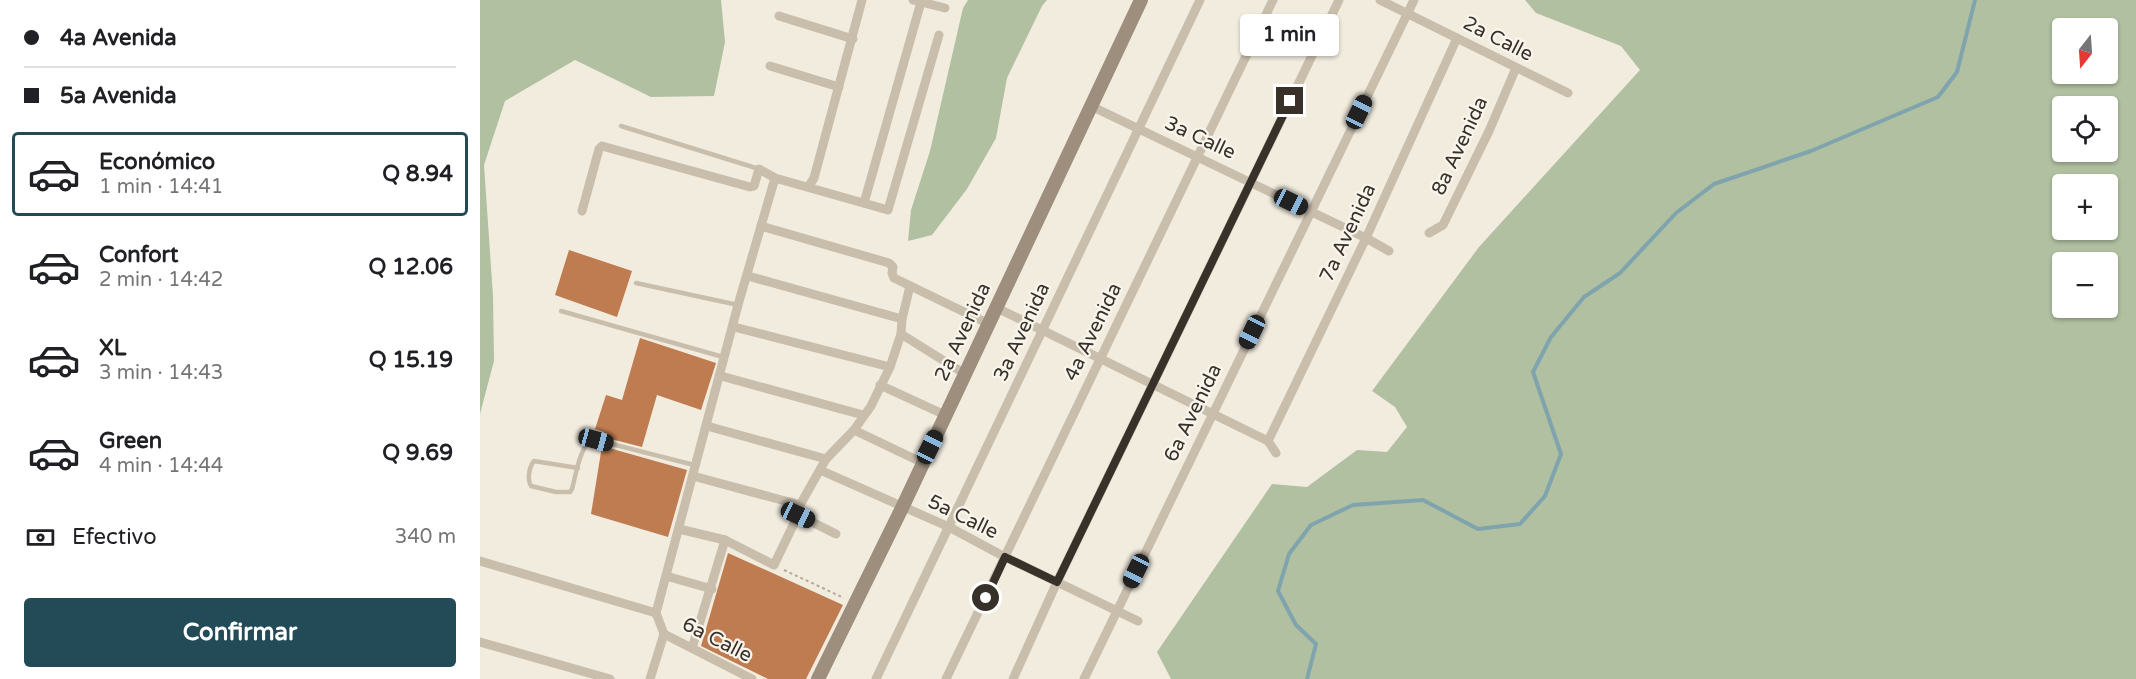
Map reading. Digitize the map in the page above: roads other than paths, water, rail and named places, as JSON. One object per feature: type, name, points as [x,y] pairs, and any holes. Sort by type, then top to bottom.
[{"type":"main road","name":"2a Avenida","points":[[818,679],[902,508],[1141,0]]},
{"type":"street","points":[[809,186],[814,178],[862,0]]},
{"type":"street","name":"3a Avenida","points":[[876,679],[1200,0]]},
{"type":"street","name":"4a Avenida","points":[[946,679],[1273,0]]},
{"type":"street","points":[[1013,679],[1057,582],[1339,0]]},
{"type":"street","name":"2a Calle","points":[[1380,0],[1568,93]]},
{"type":"street","name":"6a Avenida","points":[[1084,679],[1414,0]]},
{"type":"street","points":[[864,203],[917,1],[945,8]]},
{"type":"street","points":[[779,16],[853,39]]},
{"type":"street","points":[[582,211],[599,149],[602,147],[750,188],[754,186],[759,169],[775,178],[809,186],[885,210],[889,209],[939,35]]},
{"type":"street","name":"7a Avenida","points":[[1268,441],[1366,238],[1457,38]]},
{"type":"street","points":[[770,66],[839,87]]},
{"type":"street","name":"8a Avenida","points":[[1429,233],[1443,225],[1489,131],[1516,68]]},
{"type":"street","name":"3a Calle","points":[[1091,106],[1311,211],[1389,251]]},
{"type":"street","points":[[650,679],[664,634],[656,613],[726,358],[738,305],[775,178]]},
{"type":"street","points":[[761,226],[889,263],[893,267],[894,278],[989,324]]},
{"type":"street","points":[[748,276],[902,319]]},
{"type":"street","points":[[679,529],[725,540],[774,565],[798,515],[800,505],[826,459],[854,430],[871,406],[890,367],[901,334],[910,286]]},
{"type":"street","points":[[997,308],[1268,441],[1276,453]]},
{"type":"street","points":[[734,327],[890,367]]},
{"type":"street","points":[[901,334],[965,374]]},
{"type":"street","points":[[721,376],[863,416]]},
{"type":"street","points":[[880,385],[945,416]]},
{"type":"street","points":[[707,426],[826,459]]},
{"type":"street","points":[[854,430],[923,463]]},
{"type":"street","name":"5a Calle","points":[[820,470],[949,527],[1005,557],[1138,621]]},
{"type":"street","points":[[693,476],[800,505]]},
{"type":"street","points":[[798,515],[836,534]]},
{"type":"street","points":[[692,648],[712,589],[725,540]]},
{"type":"street","points":[[480,561],[656,613]]},
{"type":"street","points":[[666,576],[712,589]]},
{"type":"street","name":"6a Calle","points":[[664,634],[752,679]]},
{"type":"street","points":[[480,642],[610,679]]},
{"type":"lane","points":[[621,126],[759,169]]},
{"type":"lane","points":[[636,283],[738,305]]},
{"type":"lane","points":[[561,311],[726,358]]},
{"type":"lane","points":[[578,468],[534,460],[530,473],[531,486],[567,494],[572,489],[585,445],[590,440],[696,466]]},
{"type":"waterway","points":[[1307,679],[1316,644],[1296,625],[1278,591],[1289,554],[1311,525],[1353,505],[1423,500],[1478,529],[1520,524],[1545,496],[1561,454],[1533,372],[1551,337],[1584,297],[1620,273],[1676,213],[1714,184],[1811,151],[1938,97],[1957,72],[1975,0]]}]
